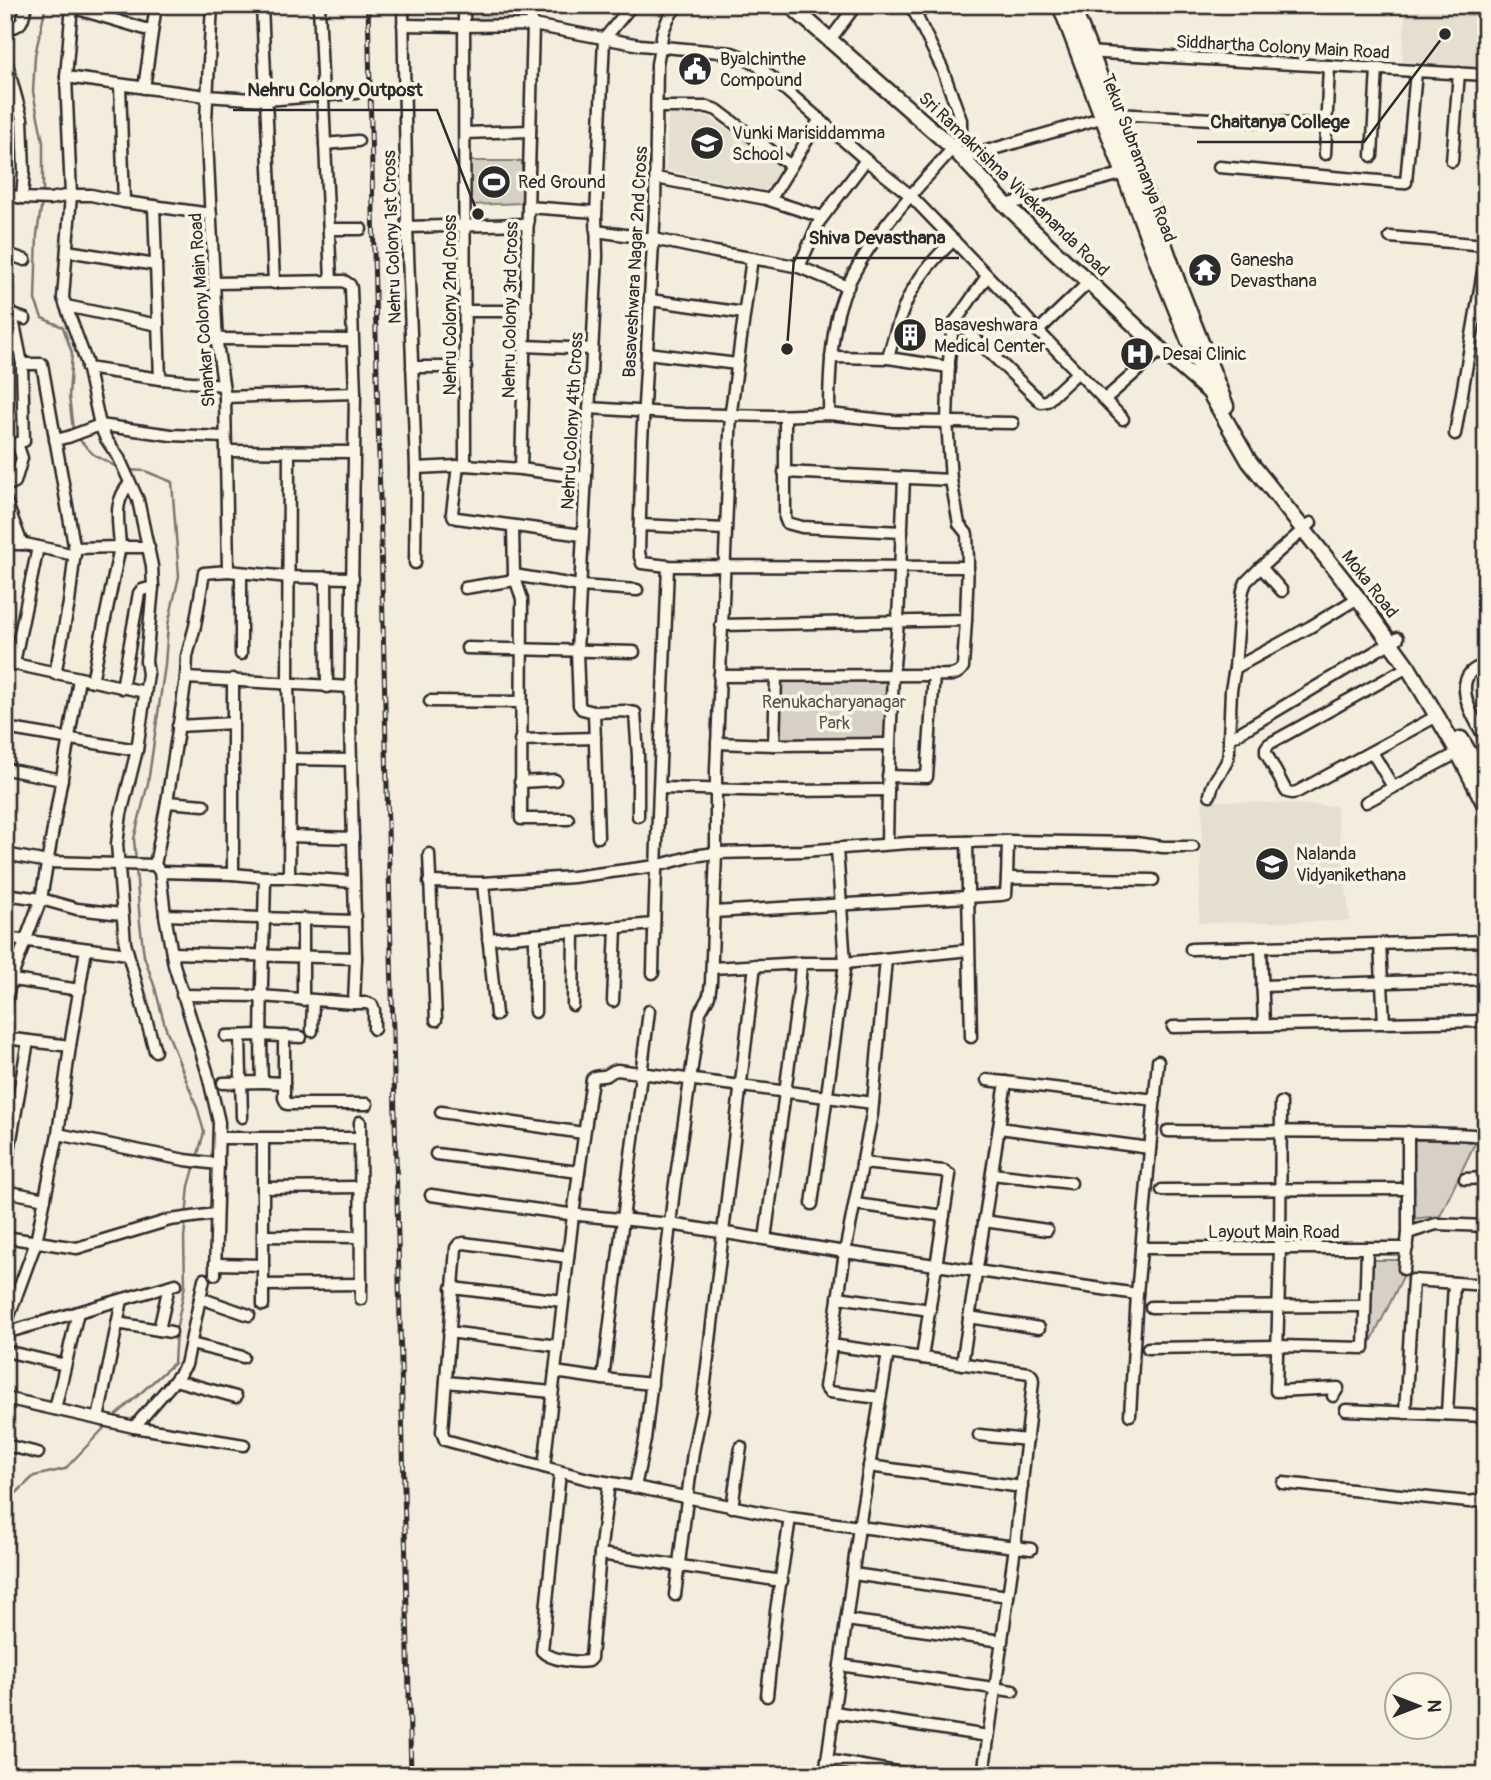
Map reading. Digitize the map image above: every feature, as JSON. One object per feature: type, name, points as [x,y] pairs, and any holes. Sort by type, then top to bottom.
[{"type":"main road","name":"Sri Ramakrishna Vivekananda Road","points":[[790,5],[953,148],[1006,205],[1210,393]]},
{"type":"main road","name":"Tekur Subramanya Road","points":[[1060,5],[1084,52],[1109,116],[1125,173],[1202,361]]},
{"type":"main road","points":[[1072,5],[1084,52]]},
{"type":"main road","points":[[1109,116],[1202,361],[1210,393],[1224,402]]},
{"type":"main road","name":"Moka Road","points":[[1202,361],[1255,453],[1358,598],[1417,663],[1464,751],[1486,807]]},
{"type":"main road","name":"Moka Road","points":[[1210,393],[1250,461],[1308,527],[1395,641],[1437,716],[1486,781]]},
{"type":"street","points":[[10,28],[23,21],[26,5]]},
{"type":"street","points":[[145,88],[156,5]]},
{"type":"street","name":"Shankar Colony Main Road","points":[[212,5],[205,120],[218,339],[225,397],[228,571]]},
{"type":"street","points":[[262,5],[274,283]]},
{"type":"street","points":[[319,5],[331,281]]},
{"type":"street","name":"Nehru Colony 1st Cross","points":[[402,5],[416,467],[415,563]]},
{"type":"street","name":"Nehru Colony 2nd Cross","points":[[464,5],[466,368],[462,466],[452,513],[457,518],[513,526]]},
{"type":"street","points":[[520,5],[537,25]]},
{"type":"street","name":"Basaveshwara Nagar 2nd Cross","points":[[668,566],[642,563],[639,553],[643,412],[654,239],[657,64],[667,19],[677,5]]},
{"type":"street","points":[[830,40],[856,5]]},
{"type":"street","points":[[829,414],[831,357],[837,316],[848,287],[882,231],[953,148],[961,134],[961,120],[942,68],[913,9],[936,5]]},
{"type":"street","points":[[152,31],[71,6],[66,77],[71,195],[63,298],[87,368],[100,425],[138,500],[152,566],[153,587],[146,660],[148,674],[138,750],[121,814],[117,844],[125,943],[155,1051]]},
{"type":"street","points":[[604,39],[631,6]]},
{"type":"street","points":[[403,25],[537,25],[604,39],[732,53],[745,58],[757,65],[866,160],[911,195],[1124,419]]},
{"type":"street","name":"Nehru Colony 3rd Cross","points":[[521,469],[530,131],[537,25]]},
{"type":"street","name":"Nehru Colony 4th Cross","points":[[594,712],[582,709],[579,705],[577,651],[597,256],[596,212],[604,39]]},
{"type":"street","name":"Siddhartha Colony Main Road","points":[[1084,52],[1486,75]]},
{"type":"street","points":[[5,57],[22,119],[27,199]]},
{"type":"street","points":[[1325,154],[1329,66]]},
{"type":"street","points":[[1371,156],[1377,69]]},
{"type":"street","points":[[1219,167],[1406,182],[1416,71]]},
{"type":"street","points":[[1452,161],[1459,73]]},
{"type":"street","points":[[66,77],[206,96],[266,100],[356,93]]},
{"type":"street","points":[[120,85],[124,202]]},
{"type":"street","points":[[657,107],[708,107],[717,110],[791,166]]},
{"type":"street","points":[[965,161],[969,156],[1109,116],[1327,125]]},
{"type":"street","points":[[770,200],[820,118]]},
{"type":"street","points":[[465,133],[530,131]]},
{"type":"street","points":[[325,144],[358,141]]},
{"type":"street","points":[[799,267],[822,217],[866,160]]},
{"type":"street","points":[[1006,205],[1125,173]]},
{"type":"street","points":[[656,178],[770,200],[822,217]]},
{"type":"street","points":[[5,194],[27,199],[91,195],[211,214]]},
{"type":"street","points":[[154,206],[160,379]]},
{"type":"street","points":[[528,207],[596,212]]},
{"type":"street","points":[[407,227],[528,224]]},
{"type":"street","points":[[329,229],[361,229]]},
{"type":"street","points":[[596,231],[654,239],[799,267],[848,287]]},
{"type":"street","points":[[1390,237],[1486,245]]},
{"type":"street","points":[[888,358],[896,324],[912,288],[927,267],[954,240]]},
{"type":"street","points":[[67,251],[156,265]]},
{"type":"street","points":[[5,253],[24,260]]},
{"type":"street","points":[[1455,434],[1486,254]]},
{"type":"street","points":[[635,1487],[645,1440],[690,1079],[700,1012],[709,996],[712,968],[719,676],[731,414],[752,258]]},
{"type":"street","points":[[719,676],[893,676],[960,673],[966,620],[967,534],[959,524],[951,480],[947,421],[948,367],[953,325],[987,276]]},
{"type":"street","points":[[214,283],[344,281],[351,288],[355,393],[351,687],[356,958],[354,1003]]},
{"type":"street","points":[[1038,331],[1089,282]]},
{"type":"street","points":[[650,300],[744,313]]},
{"type":"street","points":[[66,306],[158,325]]},
{"type":"street","points":[[466,311],[526,311]]},
{"type":"street","points":[[9,313],[26,319]]},
{"type":"street","points":[[5,486],[15,482],[22,458],[17,443],[24,441],[22,364],[9,313]]},
{"type":"street","points":[[956,320],[1041,402],[1047,401],[1078,372]]},
{"type":"street","points":[[218,339],[352,340]]},
{"type":"street","points":[[525,346],[592,349]]},
{"type":"street","points":[[1105,399],[1161,350]]},
{"type":"street","points":[[647,353],[737,364]]},
{"type":"street","points":[[831,357],[888,358],[948,367]]},
{"type":"street","points":[[22,364],[42,364],[75,552],[69,603],[55,674]]},
{"type":"street","points":[[412,367],[466,368]]},
{"type":"street","points":[[87,368],[223,386]]},
{"type":"street","points":[[225,397],[355,393]]},
{"type":"street","points":[[589,408],[684,414],[829,414],[893,421],[1013,423]]},
{"type":"street","points":[[785,415],[787,523],[802,527],[902,532]]},
{"type":"street","points":[[55,440],[100,425],[171,435],[225,438]]},
{"type":"street","points":[[226,451],[354,452]]},
{"type":"street","points":[[289,452],[289,877]]},
{"type":"street","points":[[416,467],[521,469],[586,478]]},
{"type":"street","points":[[784,472],[951,480]]},
{"type":"street","points":[[887,844],[888,776],[904,478]]},
{"type":"street","points":[[92,681],[120,547],[118,502],[128,481]]},
{"type":"street","points":[[5,499],[22,544]]},
{"type":"street","points":[[640,525],[726,529]]},
{"type":"street","points":[[568,820],[521,820],[522,599],[514,578],[513,526],[582,535]]},
{"type":"street","points":[[1210,795],[1216,776],[1228,761],[1231,690],[1243,590],[1246,582],[1261,567],[1308,527]]},
{"type":"street","points":[[5,544],[75,552],[149,547]]},
{"type":"street","points":[[38,547],[9,663],[145,692]]},
{"type":"street","points":[[653,973],[668,566],[968,567]]},
{"type":"street","points":[[1261,567],[1282,591]]},
{"type":"street","points":[[263,1265],[215,1269],[213,1164],[219,1138],[219,1122],[207,1071],[182,995],[157,869],[187,656],[204,573],[228,571],[289,577],[353,578]]},
{"type":"street","points":[[241,573],[241,654]]},
{"type":"street","points":[[326,578],[327,687]]},
{"type":"street","points":[[466,588],[514,578],[637,590]]},
{"type":"street","points":[[122,688],[139,593],[153,587]]},
{"type":"street","points":[[1235,668],[1358,598]]},
{"type":"street","points":[[721,625],[966,620]]},
{"type":"street","points":[[1229,739],[1395,641]]},
{"type":"street","points":[[467,648],[634,652]]},
{"type":"street","points":[[1366,802],[1486,742],[1464,689],[1471,672],[1486,664]]},
{"type":"street","points":[[1408,667],[1277,739],[1266,748],[1266,753],[1285,789],[1292,793],[1437,716]]},
{"type":"street","points":[[888,776],[927,777],[934,675]]},
{"type":"street","points":[[774,745],[776,677]]},
{"type":"street","points":[[186,678],[351,687]]},
{"type":"street","points":[[5,1006],[8,979],[26,941],[41,899],[79,679]]},
{"type":"street","points":[[233,680],[233,874]]},
{"type":"street","points":[[430,701],[520,702]]},
{"type":"street","points":[[598,837],[594,712],[635,713],[638,816]]},
{"type":"street","points":[[178,726],[233,723]]},
{"type":"street","points":[[5,728],[138,750]]},
{"type":"street","points":[[520,740],[595,738]]},
{"type":"street","points":[[717,743],[890,744]]},
{"type":"street","points":[[1371,752],[1394,788]]},
{"type":"street","points":[[290,759],[351,760]]},
{"type":"street","points":[[11,770],[62,780]]},
{"type":"street","points":[[520,782],[555,780]]},
{"type":"street","points":[[660,788],[888,790]]},
{"type":"street","points":[[167,802],[204,805]]},
{"type":"street","points":[[289,836],[353,838]]},
{"type":"street","points":[[714,912],[1006,894],[1008,841]]},
{"type":"street","points":[[429,882],[483,883],[573,877],[656,866],[716,853],[803,851],[887,844],[1008,841],[1136,843],[1163,847],[1193,847]]},
{"type":"street","points":[[967,842],[971,1037]]},
{"type":"street","points":[[812,1204],[845,963],[837,849]]},
{"type":"street","points":[[5,854],[48,862],[136,864],[157,869],[354,882]]},
{"type":"street","points":[[429,854],[436,1020]]},
{"type":"street","points":[[262,1082],[260,1035],[265,877]]},
{"type":"street","points":[[1007,878],[1153,880]]},
{"type":"street","points":[[483,883],[496,1015]]},
{"type":"street","points":[[5,894],[41,899],[77,909],[121,914]]},
{"type":"street","points":[[165,915],[355,921]]},
{"type":"street","points":[[303,919],[302,957],[312,1031]]},
{"type":"street","points":[[488,939],[654,924]]},
{"type":"street","points":[[614,1001],[616,928]]},
{"type":"street","points":[[573,1005],[575,932]]},
{"type":"street","points":[[535,1013],[536,935]]},
{"type":"street","points":[[5,939],[128,954]]},
{"type":"street","points":[[1191,949],[1486,941]]},
{"type":"street","points":[[1380,944],[1384,1023]]},
{"type":"street","points":[[1261,947],[1264,1025]]},
{"type":"street","points":[[5,1327],[36,1242],[58,1134],[86,949]]},
{"type":"street","points":[[712,968],[845,963],[969,950]]},
{"type":"street","points":[[172,953],[356,958]]},
{"type":"street","points":[[880,1398],[835,1393],[826,1390],[825,1382],[845,1252],[873,1103],[886,959]]},
{"type":"street","points":[[765,1238],[801,963]]},
{"type":"street","points":[[675,1595],[687,1497],[702,1408],[755,965]]},
{"type":"street","points":[[8,979],[80,990]]},
{"type":"street","points":[[1262,986],[1486,979]]},
{"type":"street","points":[[182,995],[261,996],[367,1003],[372,1005],[374,1010],[374,1029]]},
{"type":"street","points":[[603,1379],[649,1011]]},
{"type":"street","points":[[1174,1027],[1486,1021]]},
{"type":"street","points":[[226,1036],[301,1037]]},
{"type":"street","points":[[240,1036],[242,1117]]},
{"type":"street","points":[[284,1036],[284,1098],[287,1104],[368,1104]]},
{"type":"street","points":[[5,1038],[70,1046]]},
{"type":"street","points":[[5,1174],[28,1041]]},
{"type":"street","points":[[1130,1415],[1137,1294],[1158,1060]]},
{"type":"street","points":[[544,1467],[583,1133],[594,1076],[607,1075],[617,1070],[873,1103]]},
{"type":"street","points":[[987,1080],[1154,1100]]},
{"type":"street","points":[[962,1364],[1006,1082]]},
{"type":"street","points":[[223,1083],[284,1083]]},
{"type":"street","points":[[1281,1103],[1276,1391],[1338,1388],[1333,1396]]},
{"type":"street","points":[[441,1112],[583,1133]]},
{"type":"street","points":[[360,1122],[360,1299]]},
{"type":"street","points":[[999,1128],[1150,1148]]},
{"type":"street","points":[[1168,1131],[1408,1132],[1486,1138]]},
{"type":"street","points":[[1404,1269],[1408,1233],[1408,1132]]},
{"type":"street","points":[[58,1134],[213,1164]]},
{"type":"street","points":[[219,1138],[360,1138]]},
{"type":"street","points":[[263,1139],[263,1305]]},
{"type":"street","points":[[436,1154],[579,1172]]},
{"type":"street","points":[[862,1163],[947,1172],[950,1175],[922,1358]]},
{"type":"street","points":[[992,1174],[1071,1183]]},
{"type":"street","points":[[1465,1179],[1486,1178]]},
{"type":"street","points":[[263,1188],[360,1187]]},
{"type":"street","points":[[1162,1190],[1408,1189]]},
{"type":"street","points":[[5,1191],[45,1199]]},
{"type":"street","points":[[431,1195],[573,1215],[670,1224],[1137,1294]]},
{"type":"street","points":[[855,1204],[944,1216]]},
{"type":"street","points":[[5,1237],[77,1248],[170,1220],[215,1214]]},
{"type":"street","points":[[984,1221],[1047,1230]]},
{"type":"street","points":[[1408,1233],[1436,1224],[1486,1226]]},
{"type":"street","points":[[263,1236],[360,1237]]},
{"type":"street","points":[[568,1258],[459,1244],[454,1252],[442,1432],[445,1440],[587,1479],[790,1518],[1031,1549]]},
{"type":"street","name":"Layout Main Road","points":[[1141,1248],[1407,1248]]},
{"type":"street","points":[[1148,1348],[1364,1348],[1367,1248]]},
{"type":"street","points":[[134,1427],[186,1365],[204,1279]]},
{"type":"street","points":[[1405,1413],[1413,1280],[1486,1285]]},
{"type":"street","points":[[1447,1415],[1454,1283]]},
{"type":"street","points":[[263,1285],[360,1284]]},
{"type":"street","points":[[5,1333],[173,1285],[159,1330]]},
{"type":"street","points":[[452,1288],[563,1301]]},
{"type":"street","points":[[838,1297],[930,1310]]},
{"type":"street","points":[[200,1298],[249,1315]]},
{"type":"street","points":[[97,1419],[122,1300]]},
{"type":"street","points":[[1151,1307],[1365,1306]]},
{"type":"street","points":[[55,1409],[78,1312]]},
{"type":"street","points":[[969,1317],[1039,1328]]},
{"type":"street","points":[[117,1323],[171,1332]]},
{"type":"street","points":[[449,1332],[558,1346]]},
{"type":"street","points":[[191,1344],[243,1357]]},
{"type":"street","points":[[831,1345],[1028,1373],[1032,1376],[1015,1547],[983,1775]]},
{"type":"street","points":[[5,1351],[61,1364],[66,1362]]},
{"type":"street","points":[[825,1775],[859,1527],[888,1353]]},
{"type":"street","points":[[555,1372],[652,1384]]},
{"type":"street","points":[[175,1381],[236,1397]]},
{"type":"street","points":[[446,1382],[552,1392]]},
{"type":"street","points":[[5,1398],[134,1427],[244,1445]]},
{"type":"street","points":[[1346,1410],[1486,1416]]},
{"type":"street","points":[[979,1435],[1027,1440]]},
{"type":"street","points":[[5,1445],[38,1453]]},
{"type":"street","points":[[733,1507],[741,1447]]},
{"type":"street","points":[[869,1466],[1022,1487]]},
{"type":"street","points":[[560,1472],[542,1651],[547,1656],[580,1662],[589,1661],[591,1658],[609,1483]]},
{"type":"street","points":[[1283,1483],[1469,1502],[1481,1500],[1486,1483]]},
{"type":"street","points":[[767,1696],[790,1518]]},
{"type":"street","points":[[600,1554],[782,1581]]},
{"type":"street","points":[[853,1574],[1008,1596]]},
{"type":"street","points":[[846,1620],[1002,1641]]},
{"type":"street","points":[[840,1665],[1013,1691]]},
{"type":"street","points":[[834,1712],[988,1736]]},
{"type":"street","points":[[827,1760],[878,1772],[914,1775]]},
{"type":"shaded area","points":[[1406,5],[1486,5],[1486,68],[1402,62]]},
{"type":"shaded area","name":"Vunki Marisiddamma School","points":[[668,115],[708,116],[787,169],[765,190],[666,170]]},
{"type":"shaded area","name":"Nalanda Vidyanikethana","points":[[1203,800],[1336,806],[1350,921],[1199,923]]},
{"type":"green space","points":[[466,5],[519,5],[530,23],[465,24]]},
{"type":"green space","name":"Red Ground","points":[[465,161],[522,161],[522,203],[468,205]]},
{"type":"green space","name":"Renukacharyanagar Park","points":[[782,681],[888,682],[885,744],[779,742]]},
{"type":"green space","points":[[1413,1140],[1461,1140],[1475,1143],[1440,1216],[1412,1219]]},
{"type":"green space","points":[[1371,1260],[1411,1260],[1371,1342]]},
{"type":"waterway","points":[[43,196],[43,142],[33,92],[35,55],[46,5]]},
{"type":"waterway","points":[[42,202],[37,234],[35,300],[42,318],[63,327],[72,353],[69,396],[73,430]]},
{"type":"waterway","points":[[76,436],[93,454],[120,469]]},
{"type":"waterway","points":[[127,470],[145,471],[172,482],[179,576],[168,625],[148,783],[134,839],[136,862]]},
{"type":"waterway","points":[[136,868],[144,956],[165,1026],[204,1132],[197,1158]]},
{"type":"waterway","points":[[115,1416],[174,1363],[176,1331],[185,1285],[184,1238],[189,1186],[195,1165]]},
{"type":"waterway","points":[[5,1504],[34,1476],[65,1469],[105,1427]]},
{"type":"railway","points":[[368,5],[411,1775]]},
{"type":"place","name":"Chaitanya College","points":[[1445,34]]},
{"type":"place","name":"Byalchinthe Compound","points":[[695,69]]},
{"type":"place","name":"Vunki Marisiddamma School","points":[[707,143]]},
{"type":"place","name":"Red Ground","points":[[494,182]]},
{"type":"place","name":"Nehru Colony Outpost","points":[[478,214]]},
{"type":"place","name":"Ganesha Devasthana","points":[[1205,270]]},
{"type":"place","name":"Basaveshwara Medical Center","points":[[910,335]]},
{"type":"place","name":"Shiva Devasthana","points":[[787,349]]},
{"type":"place","name":"Desai Clinic","points":[[1137,354]]},
{"type":"place","name":"Nalanda Vidyanikethana","points":[[1272,864]]}]
